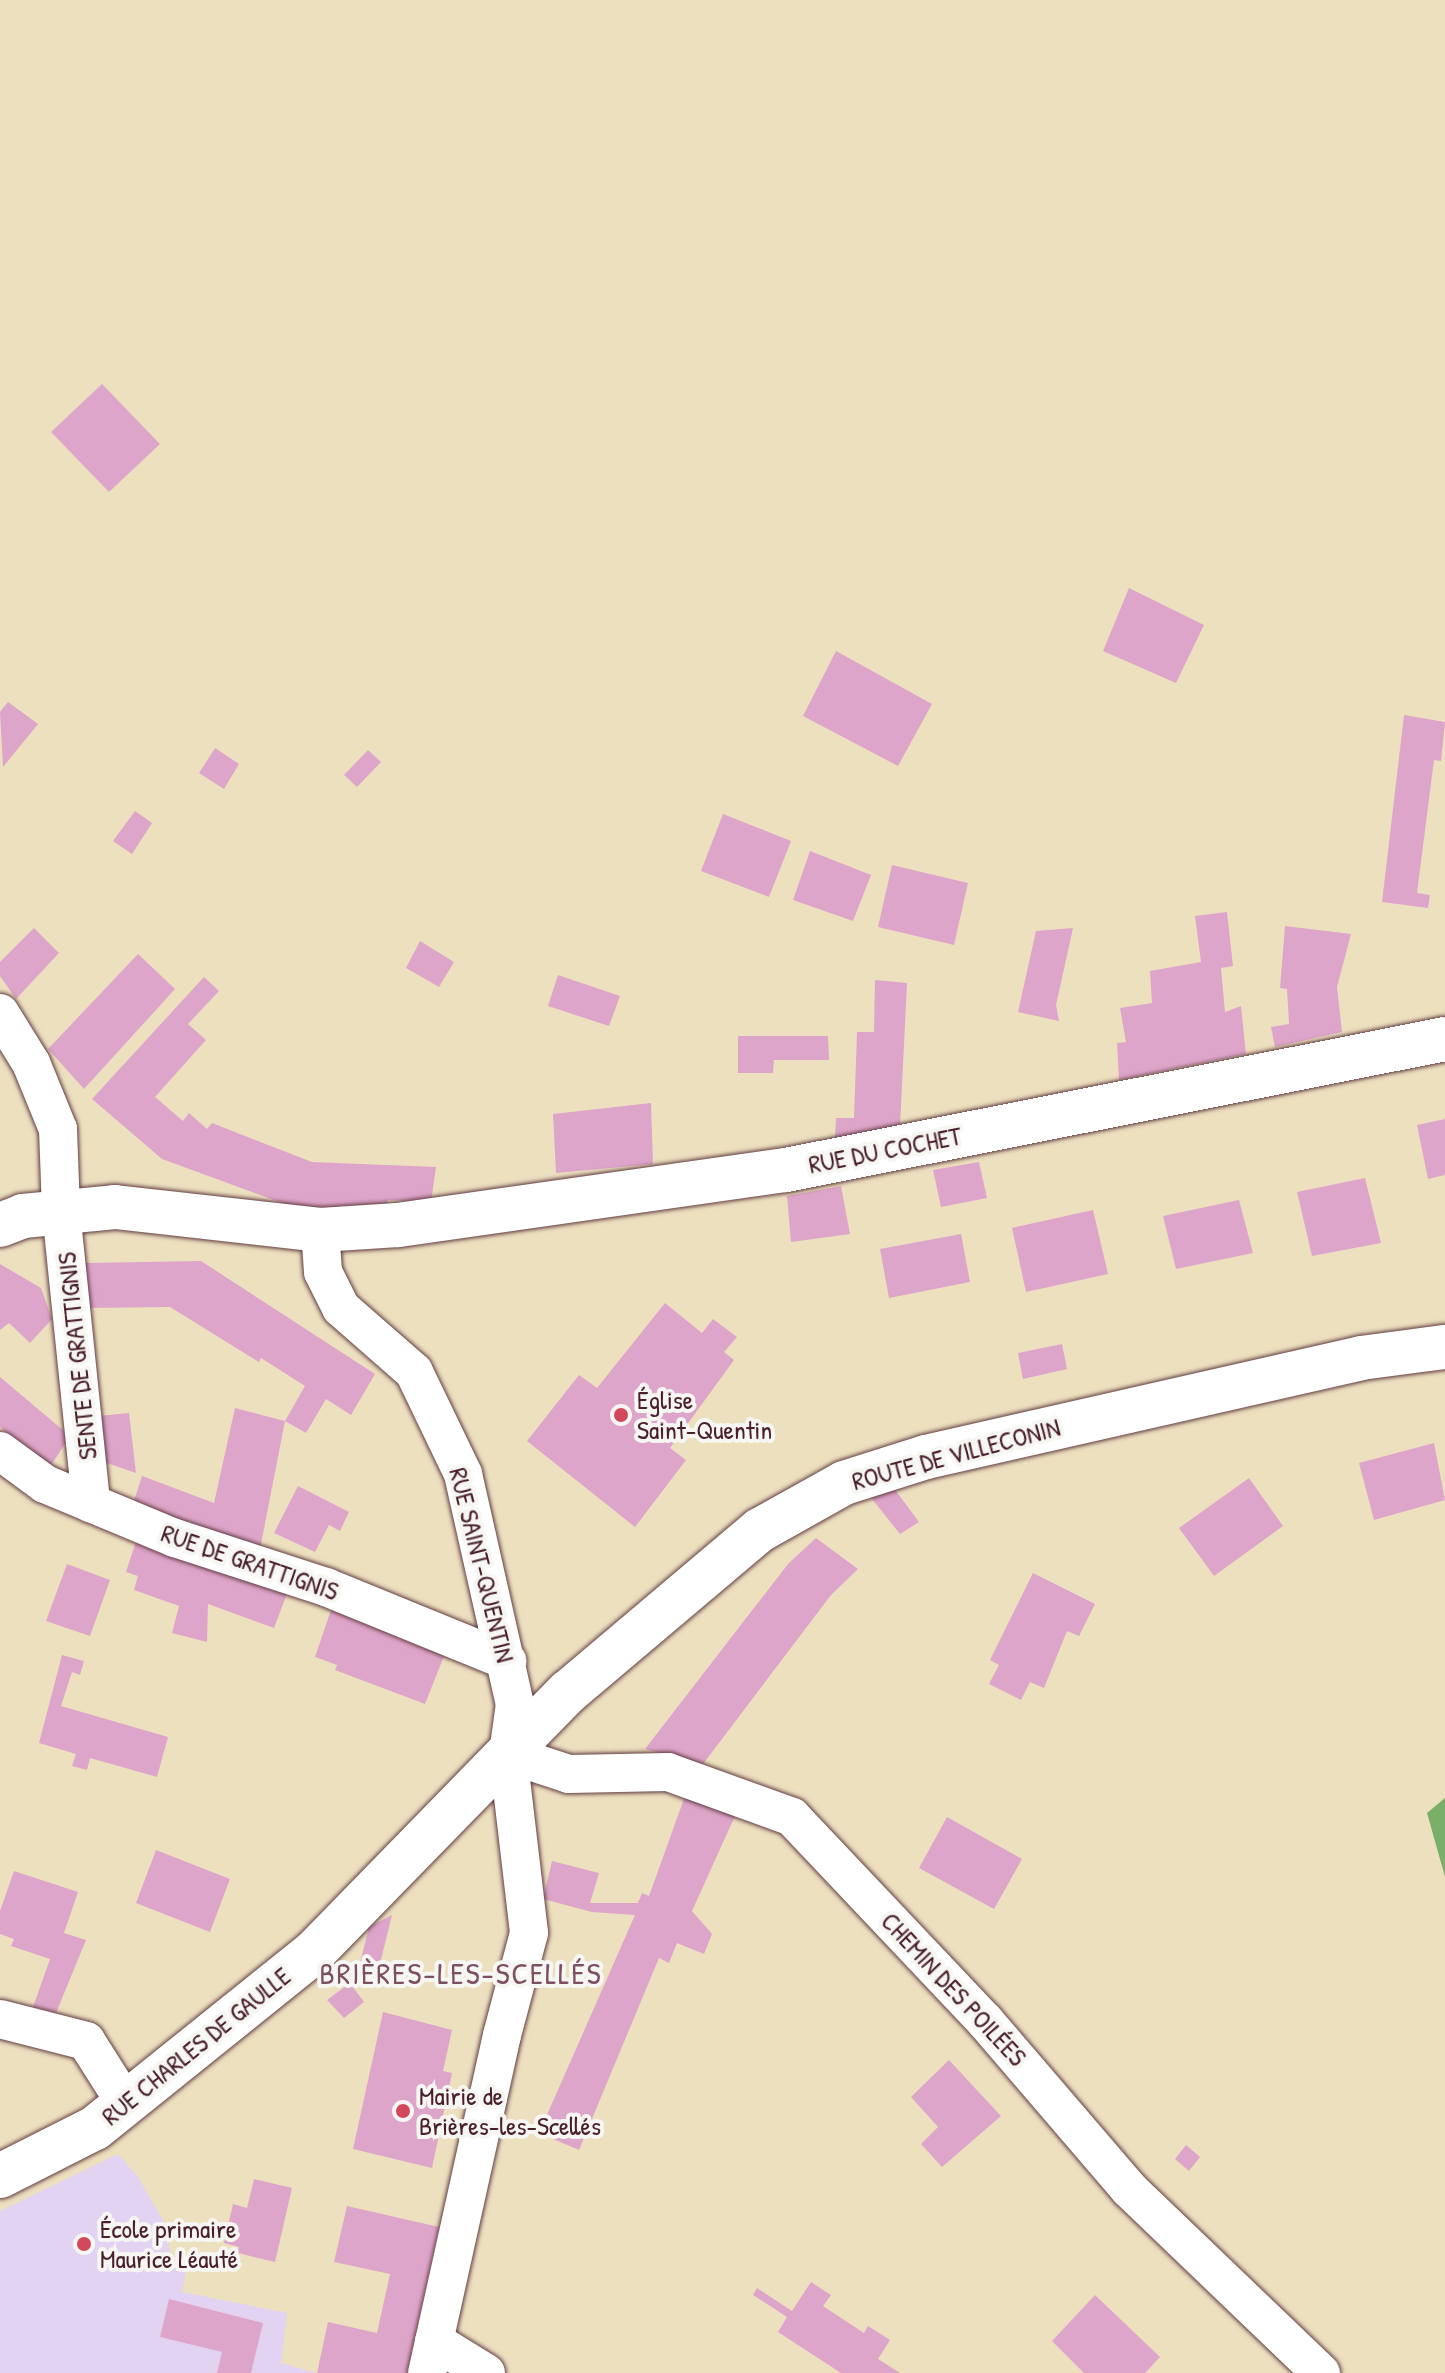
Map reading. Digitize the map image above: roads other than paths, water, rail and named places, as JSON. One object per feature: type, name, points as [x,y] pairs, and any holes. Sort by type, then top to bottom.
[{"type":"main road","name":"RUE DU COCHET","points":[[0,1225],[61,1211],[163,1210],[320,1230],[398,1225],[786,1170],[1445,1039]]},
{"type":"main road","name":"ROUTE DE VILLECONIN","points":[[508,1754],[568,1692],[683,1591],[760,1530],[844,1483],[926,1457],[1133,1409],[1361,1358],[1445,1347]]},
{"type":"main road","name":"RUE CHARLES DE GAULLE","points":[[0,2176],[95,2128],[315,1951],[508,1754]]},
{"type":"street","name":"SENTE DE GRATTIGNIS","points":[[0,1013],[31,1063],[58,1129],[61,1211],[91,1503]]},
{"type":"street","name":"RUE SAINT-QUENTIN","points":[[320,1230],[323,1272],[341,1308],[414,1372],[463,1474],[515,1704],[508,1754],[529,1933],[431,2357]]},
{"type":"street","name":"RUE DE GRATTIGNIS","points":[[0,1451],[45,1484],[175,1538],[326,1587],[507,1661]]},
{"type":"street","name":"CHEMIN DES POILÉES","points":[[508,1754],[569,1774],[668,1772],[792,1817],[985,2021],[1129,2189],[1321,2373]]},
{"type":"street","points":[[0,2019],[86,2041],[126,2104]]},
{"type":"street","points":[[431,2357],[486,2373]]},
{"type":"place","name":"Église Saint-Quentin","points":[[621,1415]]},
{"type":"place","name":"Mairie de Brières-les-Scellés","points":[[403,2111]]},
{"type":"place","name":"École primaire Maurice Léauté","points":[[84,2244]]},
{"type":"district","name":"BRIÈRES-LES-SCELLÉS","points":[[461,1973]]}]
